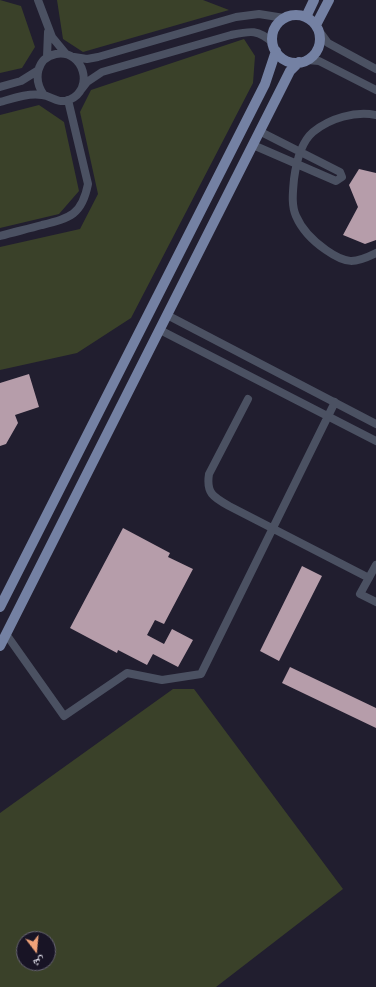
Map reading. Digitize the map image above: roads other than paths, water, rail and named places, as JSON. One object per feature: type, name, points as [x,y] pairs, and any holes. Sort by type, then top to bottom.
[{"type":"main road","points":[[306,16],[314,0]]},
{"type":"main road","points":[[0,646],[290,71],[314,55],[318,48],[318,29],[329,0]]},
{"type":"main road","points":[[0,607],[265,84],[274,47],[274,29],[284,18],[291,15],[306,16],[318,29]]},
{"type":"main road","points":[[274,47],[286,60],[303,61]]},
{"type":"street","points":[[38,0],[52,37],[80,63],[84,71],[85,79],[80,91]]},
{"type":"street","points":[[47,57],[58,53],[87,59],[98,57],[236,17],[259,14],[284,18]]},
{"type":"street","points":[[0,87],[21,81],[37,71],[47,57],[48,27]]},
{"type":"street","points":[[318,29],[328,44],[376,69]]},
{"type":"street","points":[[0,102],[27,95],[44,95],[52,100],[68,100],[80,91],[86,82],[102,72],[231,35],[256,32],[264,35],[274,47]]},
{"type":"street","points":[[303,61],[319,61],[376,90]]},
{"type":"street","points":[[37,71],[37,80],[44,95]]},
{"type":"street","points":[[0,236],[66,219],[77,211],[85,198],[88,184],[68,100]]},
{"type":"street","points":[[376,114],[366,113],[341,116],[312,132],[300,151],[296,164],[292,194],[295,215],[306,234],[340,260],[361,260],[376,253]]},
{"type":"street","points":[[253,145],[336,181],[342,177],[340,172],[259,131]]},
{"type":"street","points":[[167,315],[376,424]]},
{"type":"street","points":[[160,330],[376,441]]},
{"type":"street","points":[[248,399],[209,474],[208,483],[210,491],[216,499],[369,578]]},
{"type":"street","points":[[6,634],[64,716],[127,673],[162,680],[201,674],[274,529],[335,402]]},
{"type":"street","points":[[376,565],[360,594],[376,602]]}]
